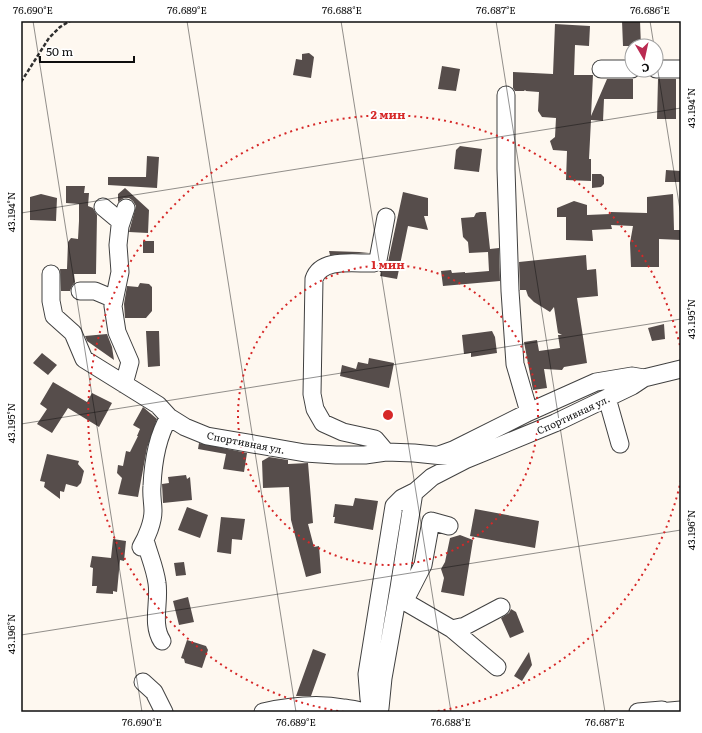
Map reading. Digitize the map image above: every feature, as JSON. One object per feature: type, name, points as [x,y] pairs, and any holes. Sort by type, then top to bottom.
[{"type":"street","points":[[601,69],[624,69]]},
{"type":"street","points":[[664,69],[681,69]]},
{"type":"street","points":[[506,95],[506,169],[510,291],[515,364],[529,412]]},
{"type":"street","points":[[103,207],[124,215],[118,244],[120,272],[113,306],[117,332],[130,362],[124,384]]},
{"type":"street","points":[[386,217],[378,260],[374,263],[331,264],[322,267],[316,274],[314,279],[312,394],[315,409],[323,423],[343,432],[375,439],[386,452]]},
{"type":"street","name":"Спортивная ул.","points":[[51,274],[51,301],[54,316],[73,333],[84,359],[158,405],[169,417],[185,427],[207,436],[244,444],[305,453],[365,455],[386,452],[439,455],[465,460]]},
{"type":"street","points":[[80,292],[95,291],[114,299]]},
{"type":"street","name":"Спортивная ул.","points":[[379,710],[369,699],[367,674],[394,506],[402,498],[415,491],[432,477],[465,460],[509,444],[607,398],[644,378],[681,369]]},
{"type":"street","name":"Спортивная ул.","points":[[439,455],[453,450],[529,412],[596,382],[632,376],[644,378]]},
{"type":"street","points":[[607,398],[620,444]]},
{"type":"street","points":[[162,641],[156,632],[157,585],[154,565],[143,543],[153,512],[152,485],[159,441],[163,428],[169,417]]},
{"type":"street","points":[[379,710],[383,678],[402,594],[403,562],[415,491]]},
{"type":"street","points":[[402,594],[431,566],[431,521],[449,526]]},
{"type":"street","points":[[403,562],[431,566]]},
{"type":"street","points":[[402,594],[409,604],[452,629],[497,667]]},
{"type":"street","points":[[452,629],[465,626],[501,607]]},
{"type":"street","points":[[142,682],[154,692],[164,712]]},
{"type":"street","points":[[263,712],[284,707],[306,705],[334,706],[363,712]]},
{"type":"street","points":[[638,712],[681,710]]},
{"type":"path","points":[[63,26],[66,21]]},
{"type":"path","points":[[21,82],[50,38],[70,21]]},
{"type":"building","points":[[622,21],[640,21],[641,38],[624,38],[623,46]]},
{"type":"building","points":[[555,24],[590,26],[589,46],[575,45],[574,75],[593,75],[591,116],[607,79],[633,79],[633,99],[604,99],[603,121],[591,120],[589,159],[591,159],[591,181],[566,180],[567,151],[553,150],[550,141],[555,137],[556,118],[542,117],[538,111],[539,92],[525,90],[515,91],[513,88],[513,72],[553,74]]},
{"type":"building","points":[[309,53],[314,57],[311,78],[293,75],[296,59],[302,60],[302,54]]},
{"type":"building","points":[[442,66],[460,69],[456,91],[438,89]]},
{"type":"building","points":[[658,79],[676,79],[676,119],[657,119]]},
{"type":"building","points":[[460,146],[482,149],[479,172],[454,169],[456,150]]},
{"type":"building","points":[[147,156],[159,157],[157,188],[108,185],[108,177],[146,177]]},
{"type":"building","points":[[666,170],[681,171],[681,182],[665,182]]},
{"type":"building","points":[[592,174],[601,174],[604,177],[604,184],[601,187],[592,188]]},
{"type":"building","points":[[66,186],[85,186],[84,193],[89,193],[88,206],[93,208],[97,215],[96,274],[74,274],[75,282],[70,291],[61,291],[60,269],[67,269],[68,242],[71,238],[78,239],[79,221],[79,204],[66,203]]},
{"type":"building","points":[[125,188],[149,210],[148,233],[129,232],[136,206],[129,198],[124,198],[118,202],[118,194]]},
{"type":"building","points":[[403,192],[428,198],[428,216],[424,216],[428,230],[408,226],[397,279],[380,276],[381,272],[379,272],[388,262]]},
{"type":"building","points":[[41,194],[57,198],[56,221],[30,220],[30,197]]},
{"type":"building","points":[[673,194],[674,230],[681,230],[681,240],[659,239],[659,267],[631,267],[630,243],[633,226],[611,225],[612,229],[592,230],[593,241],[566,240],[566,217],[557,217],[557,208],[574,201],[587,205],[587,215],[610,214],[611,212],[647,213],[647,197]]},
{"type":"building","points":[[486,212],[490,249],[499,248],[500,281],[443,286],[441,271],[451,270],[452,273],[465,273],[489,271],[488,252],[469,253],[468,242],[463,237],[461,218],[474,217],[476,213]]},
{"type":"building","points":[[143,241],[154,241],[154,253],[143,253]]},
{"type":"building","points":[[329,251],[359,252],[369,253],[330,255]]},
{"type":"building","points":[[586,255],[587,270],[596,269],[598,296],[577,298],[587,363],[564,367],[562,370],[544,369],[547,388],[533,390],[524,342],[537,340],[539,351],[560,348],[558,335],[562,335],[558,333],[554,307],[550,312],[534,302],[528,296],[526,290],[520,290],[519,262]]},
{"type":"building","points":[[140,283],[149,284],[152,287],[152,311],[146,318],[125,318],[124,304],[127,286],[138,287]]},
{"type":"building","points":[[664,324],[665,339],[652,341],[648,328]]},
{"type":"building","points":[[146,331],[159,331],[160,366],[148,367]]},
{"type":"building","points":[[492,331],[495,337],[497,353],[471,357],[471,353],[464,354],[462,335]]},
{"type":"building","points":[[107,334],[112,347],[114,360],[87,341],[85,336]]},
{"type":"building","points":[[42,353],[57,365],[48,375],[33,363]]},
{"type":"building","points":[[369,358],[394,363],[389,388],[340,376],[342,365],[356,369],[358,362],[368,364]]},
{"type":"building","points":[[53,382],[87,402],[92,393],[112,403],[99,427],[68,408],[52,433],[37,424],[47,409],[40,404]]},
{"type":"building","points":[[143,407],[157,419],[147,448],[138,497],[118,494],[122,478],[117,473],[118,465],[123,466],[126,451],[130,452],[138,436],[140,429],[133,425]]},
{"type":"building","points":[[199,443],[247,453],[244,472],[223,469],[226,454],[198,449]]},
{"type":"building","points":[[47,454],[79,461],[78,464],[84,471],[81,483],[77,487],[66,484],[64,492],[60,491],[60,499],[44,487],[45,482],[40,481]]},
{"type":"building","points":[[269,457],[288,460],[288,464],[308,463],[313,523],[308,524],[314,547],[319,546],[321,573],[306,577],[291,520],[289,487],[263,488],[262,461]]},
{"type":"building","points":[[186,475],[187,479],[190,477],[192,500],[163,503],[162,484],[169,483],[168,477]]},
{"type":"building","points":[[355,498],[378,501],[373,530],[334,523],[335,517],[333,517],[335,504],[353,506]]},
{"type":"building","points":[[187,507],[208,515],[200,538],[178,530]]},
{"type":"building","points":[[475,509],[539,521],[535,548],[470,536]]},
{"type":"building","points":[[221,517],[245,519],[242,540],[232,539],[231,554],[217,552]]},
{"type":"building","points":[[460,535],[473,540],[464,596],[441,592],[444,578],[441,569],[445,562],[450,538]]},
{"type":"building","points":[[113,539],[126,541],[124,561],[120,560],[117,592],[113,591],[113,594],[96,593],[97,586],[92,586],[93,568],[90,567],[92,556],[111,558]]},
{"type":"building","points":[[184,562],[186,575],[176,576],[174,563]]},
{"type":"building","points":[[188,597],[194,622],[179,625],[173,601]]},
{"type":"building","points":[[511,609],[516,612],[524,632],[510,638],[501,618],[509,613]]},
{"type":"building","points":[[187,640],[206,646],[208,650],[202,668],[185,663],[184,659],[181,658]]},
{"type":"building","points":[[313,649],[326,654],[311,696],[296,696]]},
{"type":"building","points":[[529,652],[532,665],[522,681],[514,676]]}]
